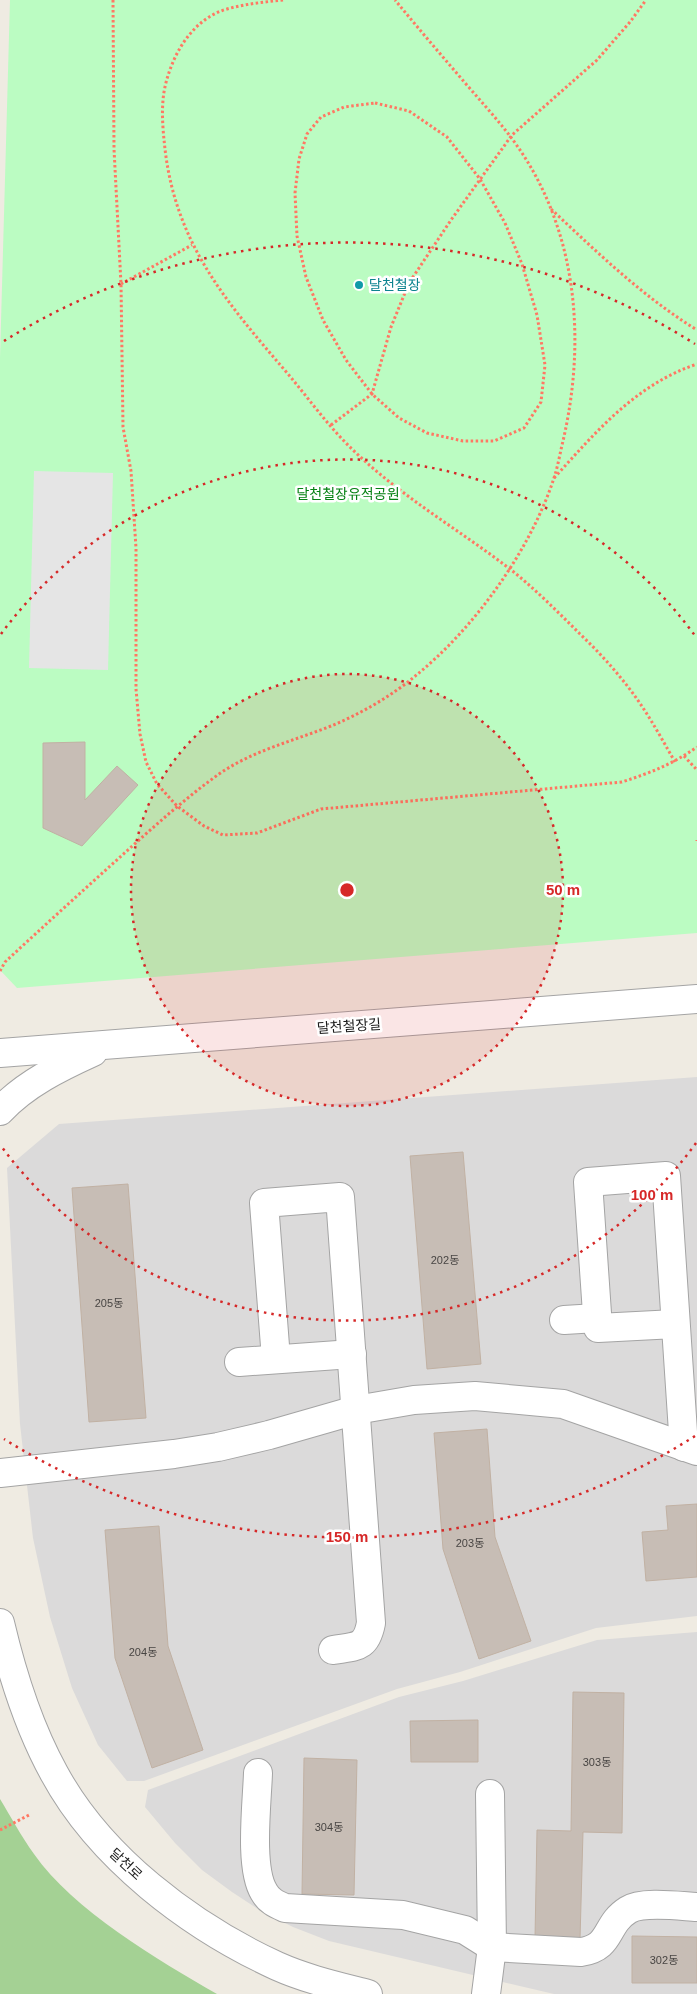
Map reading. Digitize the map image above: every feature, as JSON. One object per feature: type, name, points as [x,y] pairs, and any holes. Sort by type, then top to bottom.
[{"type":"street","name":"달천철장길","points":[[0,1053],[697,999]]},
{"type":"street","points":[[0,1111],[20,1092],[39,1079],[92,1052],[122,1044]]},
{"type":"street","points":[[0,1473],[174,1454],[218,1447],[356,1410],[414,1400],[475,1396],[514,1398],[563,1404],[691,1449],[675,1324],[666,1176],[588,1182],[598,1328],[675,1324]]},
{"type":"street","points":[[276,1359],[264,1203],[340,1197],[371,1623],[368,1638],[358,1646],[333,1650]]},
{"type":"street","points":[[564,1320],[597,1318]]},
{"type":"street","points":[[239,1362],[352,1354]]},
{"type":"street","name":"달천로","points":[[0,1623],[17,1687],[36,1737],[54,1774],[80,1814],[108,1847],[145,1882],[226,1938],[278,1966],[328,1984],[368,1994]]},
{"type":"street","points":[[258,1773],[256,1863],[258,1878],[264,1892],[273,1903],[285,1908],[404,1915],[465,1930],[492,1947],[581,1952],[594,1950],[603,1943],[614,1923],[628,1910],[640,1906],[697,1907]]},
{"type":"street","points":[[486,1994],[492,1947],[490,1794]]},
{"type":"path","points":[[113,0],[114,150],[121,284],[123,426],[131,471],[136,548],[136,689],[140,734],[146,762],[157,784],[177,806],[204,826],[223,835],[257,832],[320,809],[622,782],[651,773],[675,762],[697,747]]},
{"type":"path","points":[[283,0],[245,4],[224,10],[204,21],[189,34],[175,56],[167,77],[163,102],[166,158],[178,208],[192,246],[205,270],[236,311],[352,449],[416,504],[510,570],[579,633],[609,664],[637,699],[675,762]]},
{"type":"path","points":[[0,971],[5,962],[177,806],[242,759],[334,724],[376,703],[413,678],[455,641],[510,570],[532,529],[554,479],[570,410],[576,347],[574,300],[564,251],[551,208],[512,135],[395,0]]},
{"type":"path","points":[[331,425],[372,394],[391,327],[409,284],[451,220],[512,135],[596,60],[630,22],[646,0]]},
{"type":"path","points":[[375,103],[409,111],[447,137],[480,179],[506,223],[522,264],[537,315],[545,365],[541,402],[524,428],[494,441],[463,441],[427,433],[399,418],[372,394],[346,360],[323,320],[306,277],[296,236],[295,193],[299,159],[307,134],[321,117],[344,107],[375,103]]},
{"type":"path","points":[[551,208],[636,287],[666,311],[697,330]]},
{"type":"path","points":[[121,284],[192,246]]},
{"type":"path","points":[[554,479],[606,420],[630,400],[674,372],[697,364]]},
{"type":"path","points":[[684,756],[697,770]]},
{"type":"path","points":[[0,1830],[30,1814]]},
{"type":"shaded area","points":[[34,471],[113,473],[108,670],[29,668]]},
{"type":"shaded area","points":[[697,1077],[697,1616],[596,1628],[460,1672],[397,1689],[144,1781],[127,1781],[98,1745],[72,1688],[50,1617],[33,1538],[20,1424],[7,1168],[59,1124]]},
{"type":"shaded area","points":[[697,1632],[697,1994],[554,1994],[329,1941],[293,1927],[261,1911],[232,1892],[202,1870],[175,1843],[145,1807],[148,1790],[399,1697],[463,1681],[597,1640]]},
{"type":"green space","name":"달천철장유적공원","points":[[10,0],[697,0],[697,933],[17,988],[0,970],[0,358]]},
{"type":"green space","points":[[0,1799],[34,1854],[71,1895],[93,1914],[143,1950],[217,1994],[0,1994]]},
{"type":"building","points":[[85,742],[85,800],[117,766],[138,785],[82,846],[43,828],[43,743]]},
{"type":"building","points":[[463,1152],[481,1364],[427,1369],[410,1156]]},
{"type":"building","points":[[128,1184],[146,1418],[89,1422],[72,1188]]},
{"type":"building","points":[[487,1429],[495,1537],[531,1641],[479,1659],[443,1549],[434,1433]]},
{"type":"building","points":[[697,1504],[697,1577],[646,1581],[642,1532],[668,1530],[666,1506]]},
{"type":"building","points":[[159,1526],[168,1646],[203,1750],[152,1768],[115,1658],[105,1530]]},
{"type":"building","points":[[573,1692],[624,1693],[622,1833],[583,1832],[580,1939],[535,1938],[537,1830],[571,1831]]},
{"type":"building","points":[[478,1720],[478,1762],[411,1762],[410,1721]]},
{"type":"building","points":[[304,1758],[357,1760],[354,1895],[302,1894]]},
{"type":"building","points":[[632,1936],[697,1937],[697,1983],[632,1983]]},
{"type":"place","name":"달천철장","points":[[359,285]]}]
